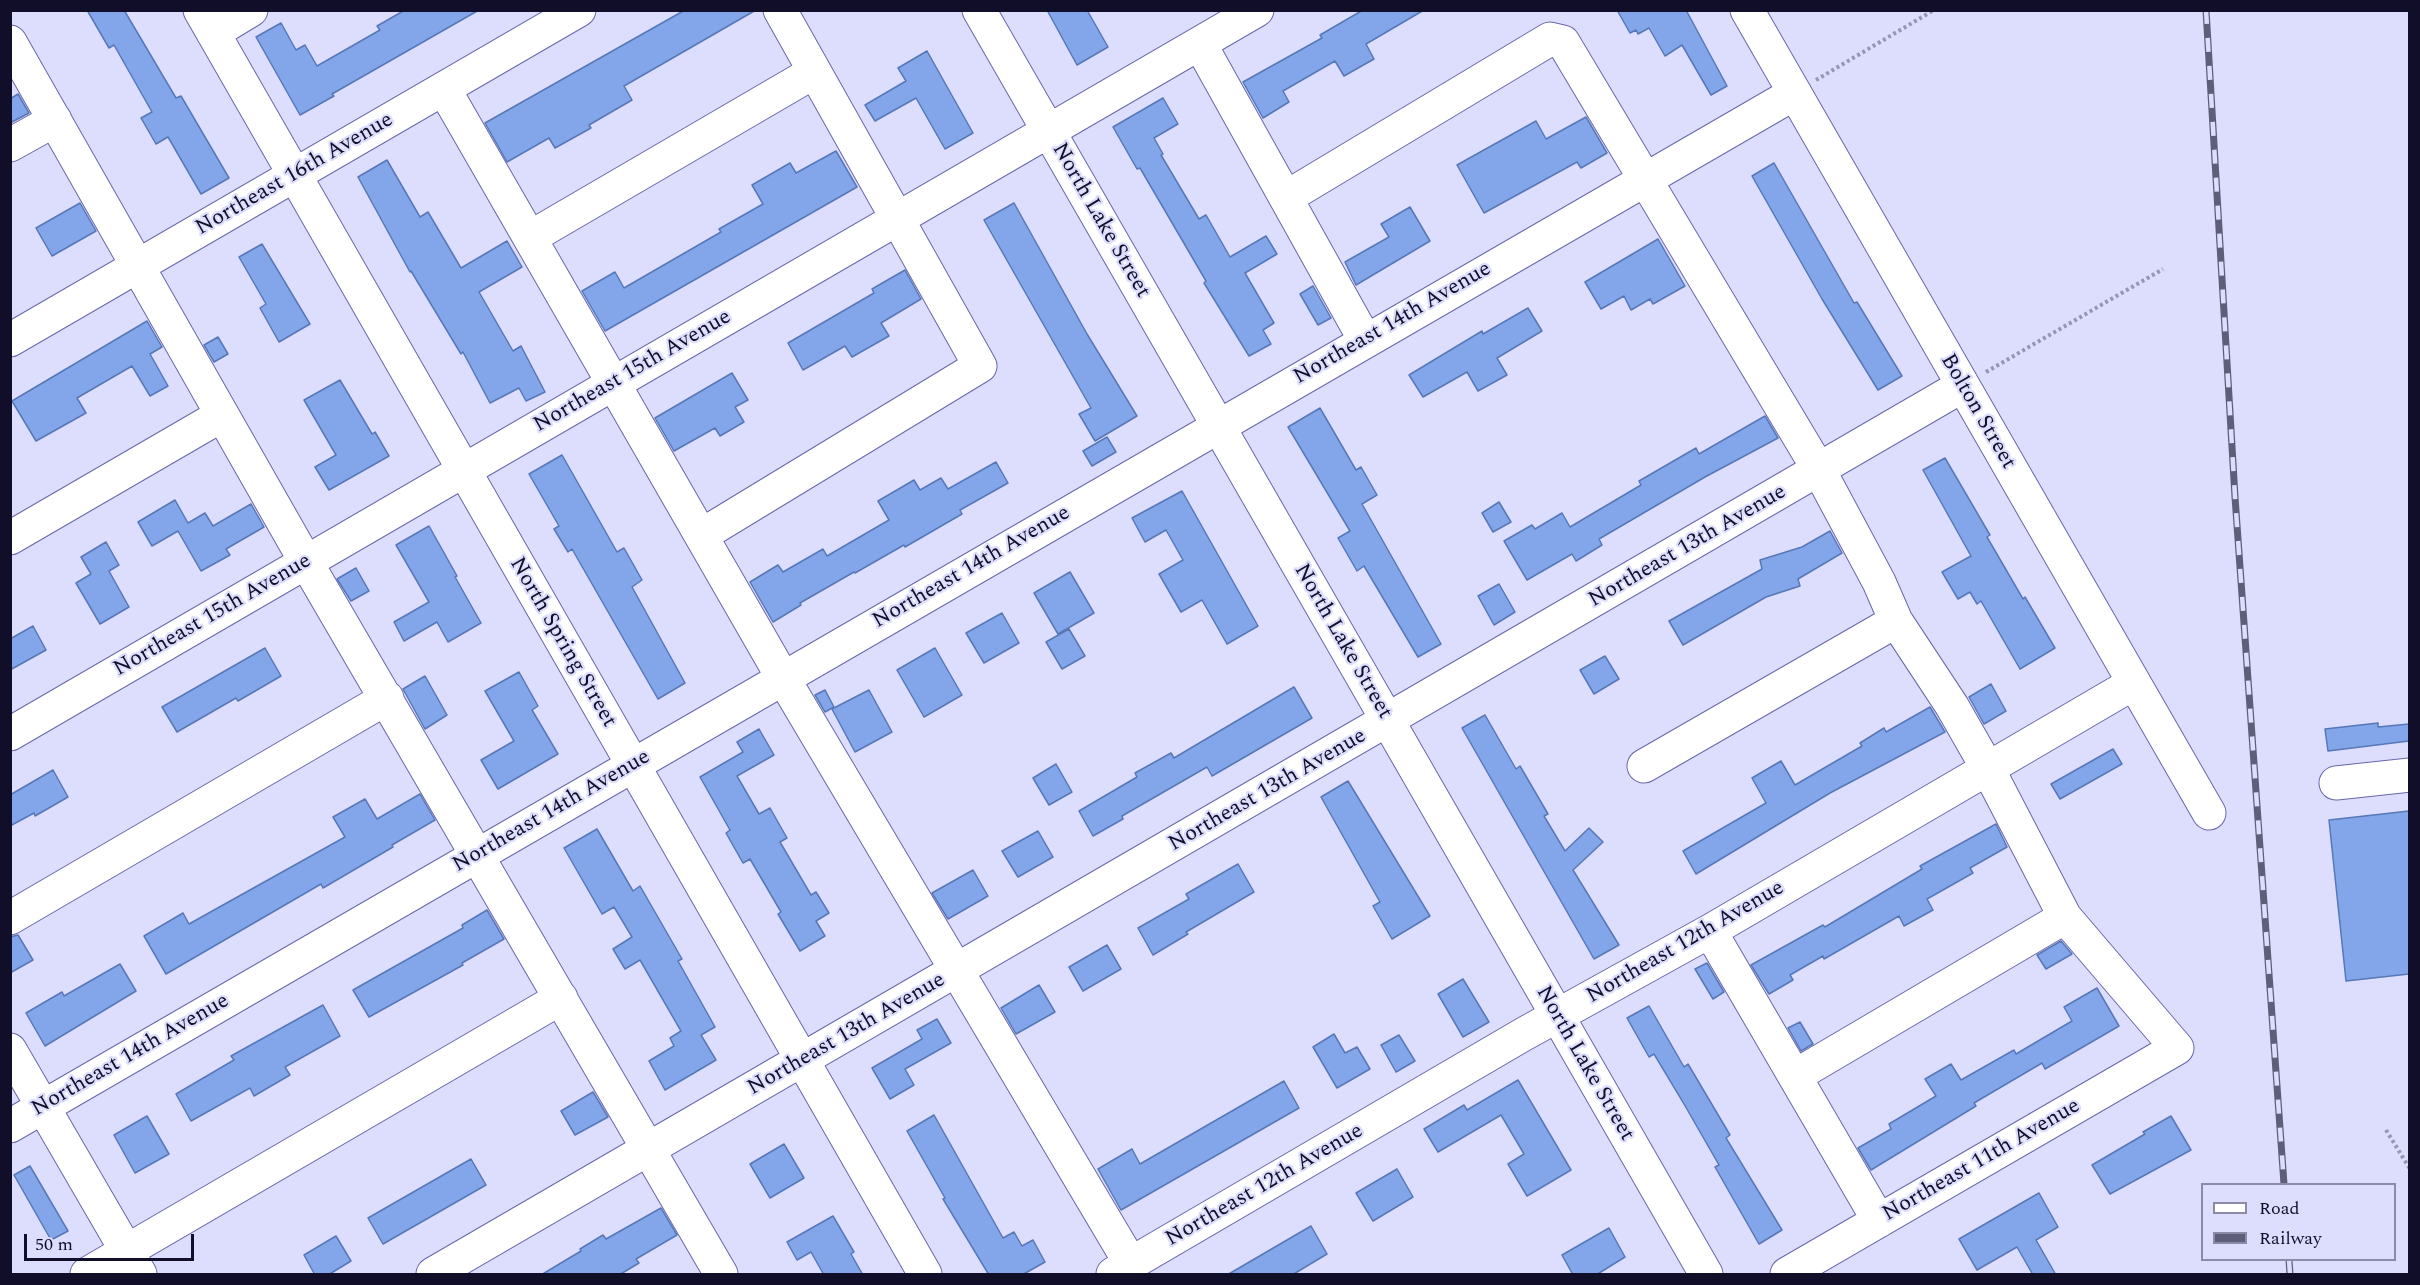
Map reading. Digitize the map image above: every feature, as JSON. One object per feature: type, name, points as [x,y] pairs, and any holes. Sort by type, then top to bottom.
[{"type":"street","points":[[206,22],[251,10]]},
{"type":"street","name":"Northeast 16th Avenue","points":[[10,340],[579,10]]},
{"type":"street","points":[[702,535],[980,366],[780,10]]},
{"type":"street","name":"North Lake Street","points":[[979,10],[1706,1275]]},
{"type":"street","name":"Northeast 15th Avenue","points":[[10,734],[1257,10]]},
{"type":"street","name":"Bolton Street","points":[[1747,10],[2209,813]]},
{"type":"street","name":"North Spring Street","points":[[206,22],[925,1275]]},
{"type":"street","points":[[1287,197],[1550,39],[1563,42],[1819,470],[1879,582],[1896,621],[1952,706],[2066,917],[1795,1076]]},
{"type":"street","points":[[10,42],[306,562],[721,1275]]},
{"type":"street","points":[[1200,44],[1365,340]]},
{"type":"street","points":[[531,237],[814,72]]},
{"type":"street","points":[[444,89],[615,382],[783,678],[958,971],[1122,1269]]},
{"type":"street","name":"Northeast 14th Avenue","points":[[10,1126],[1795,93]]},
{"type":"street","points":[[10,146],[55,120]]},
{"type":"street","name":"Northeast 13th Avenue","points":[[434,1275],[1962,386]]},
{"type":"street","points":[[10,538],[222,415]]},
{"type":"street","points":[[1644,766],[1896,621]]},
{"type":"street","name":"Northeast 12th Avenue","points":[[1122,1269],[1556,1016],[1710,931],[2134,683]]},
{"type":"street","points":[[10,918],[387,698]]},
{"type":"street","points":[[2336,783],[2409,775]]},
{"type":"street","name":"Northeast 11th Avenue","points":[[1787,1275],[2177,1048],[2066,917]]},
{"type":"street","points":[[1710,931],[1879,1221]]},
{"type":"street","points":[[87,1275],[134,1263],[561,998]]},
{"type":"street","points":[[10,1050],[134,1263]]},
{"type":"path","points":[[1795,93],[1934,10]]},
{"type":"path","points":[[1962,386],[2163,269]]},
{"type":"path","points":[[2386,1130],[2409,1169]]},
{"type":"building","points":[[87,10],[124,10],[176,98],[181,96],[229,178],[201,194],[168,137],[156,144],[141,118],[152,112],[114,45],[109,48]]},
{"type":"building","points":[[405,10],[479,10],[332,94],[334,96],[300,115],[256,37],[281,23],[296,50],[305,45],[317,66],[380,30],[377,26]]},
{"type":"building","points":[[685,10],[756,10],[624,86],[632,100],[589,125],[591,128],[555,148],[549,138],[507,162],[485,123]]},
{"type":"building","points":[[1047,10],[1087,10],[1108,47],[1077,65]]},
{"type":"building","points":[[1363,10],[1424,10],[1366,44],[1374,59],[1344,76],[1335,61],[1283,91],[1289,102],[1263,118],[1243,82],[1322,38],[1320,35]]},
{"type":"building","points":[[1617,10],[1686,10],[1727,86],[1711,95],[1682,45],[1665,56],[1649,28],[1638,34],[1636,30],[1630,33]]},
{"type":"building","points":[[927,51],[973,133],[945,149],[916,98],[875,121],[865,105],[906,81],[898,68]]},
{"type":"building","points":[[18,94],[29,113],[10,123],[10,99]]},
{"type":"building","points":[[1163,98],[1178,124],[1154,138],[1163,154],[1161,155],[1199,219],[1206,215],[1230,257],[1266,236],[1277,254],[1245,273],[1274,323],[1263,330],[1271,344],[1249,356],[1204,283],[1206,281],[1140,168],[1137,169],[1113,127]]},
{"type":"building","points":[[1586,117],[1607,153],[1581,168],[1577,162],[1484,213],[1457,165],[1536,121],[1546,139]]},
{"type":"building","points":[[836,151],[857,187],[605,331],[582,291],[615,272],[624,288],[721,232],[719,229],[763,204],[752,185],[790,163],[796,173]]},
{"type":"building","points":[[387,160],[420,217],[428,212],[461,268],[507,241],[522,267],[479,292],[513,351],[521,346],[545,392],[526,401],[519,388],[490,403],[463,352],[461,354],[410,272],[358,177]]},
{"type":"building","points":[[1774,163],[1854,303],[1857,302],[1902,376],[1878,390],[1822,299],[1752,176]]},
{"type":"building","points":[[80,203],[96,231],[52,256],[36,228]]},
{"type":"building","points":[[1014,203],[1087,334],[1137,416],[1095,441],[1079,414],[1091,408],[984,220]]},
{"type":"building","points":[[1410,207],[1430,241],[1356,285],[1345,262],[1389,237],[1381,224]]},
{"type":"building","points":[[1658,239],[1685,286],[1653,304],[1650,299],[1631,310],[1624,296],[1601,309],[1585,282]]},
{"type":"building","points":[[262,244],[310,324],[279,342],[260,308],[266,304],[239,257]]},
{"type":"building","points":[[905,270],[921,299],[881,323],[889,336],[852,357],[845,346],[803,370],[788,343],[874,293],[872,289]]},
{"type":"building","points":[[1313,286],[1331,318],[1318,325],[1300,294]]},
{"type":"building","points":[[1528,308],[1542,331],[1497,358],[1507,375],[1478,391],[1467,372],[1423,397],[1409,375],[1482,331],[1483,334]]},
{"type":"building","points":[[147,321],[162,347],[150,354],[168,386],[150,396],[132,366],[77,398],[86,413],[36,441],[12,401]]},
{"type":"building","points":[[218,337],[228,354],[214,362],[204,345]]},
{"type":"building","points":[[732,373],[748,400],[735,407],[744,422],[720,436],[715,428],[674,451],[655,418]]},
{"type":"building","points":[[340,380],[372,434],[375,432],[389,456],[329,490],[315,467],[336,455],[304,400]]},
{"type":"building","points":[[1320,408],[1356,470],[1361,467],[1377,495],[1362,504],[1441,644],[1418,657],[1364,566],[1357,571],[1338,538],[1350,531],[1288,427]]},
{"type":"building","points":[[1765,416],[1778,438],[1705,477],[1599,539],[1602,545],[1576,561],[1572,554],[1527,580],[1504,541],[1532,525],[1535,529],[1562,513],[1570,527],[1641,485],[1639,481],[1696,448],[1699,454]]},
{"type":"building","points":[[1107,437],[1116,452],[1092,466],[1083,451]]},
{"type":"building","points":[[562,455],[617,552],[624,548],[642,580],[632,587],[685,683],[658,699],[572,549],[568,552],[554,529],[559,526],[529,474]]},
{"type":"building","points":[[1945,458],[1990,535],[1987,537],[2055,648],[2020,669],[1981,601],[1977,604],[1970,592],[1958,599],[1942,572],[1971,556],[1923,470]]},
{"type":"building","points":[[996,462],[1008,483],[960,510],[962,514],[905,547],[904,545],[854,572],[800,603],[801,605],[773,622],[750,582],[778,565],[783,572],[823,549],[827,556],[889,520],[878,501],[914,480],[920,490],[941,478],[948,489]]},
{"type":"building","points":[[1182,491],[1258,626],[1227,644],[1202,600],[1181,612],[1159,574],[1183,560],[1166,530],[1145,542],[1132,518]]},
{"type":"building","points":[[175,500],[188,523],[205,513],[213,526],[251,504],[264,527],[226,549],[230,555],[201,571],[178,531],[152,546],[138,522]]},
{"type":"building","points":[[1499,502],[1511,522],[1493,532],[1482,513]]},
{"type":"building","points":[[429,526],[481,623],[448,642],[437,622],[404,641],[394,622],[429,602],[396,545]]},
{"type":"building","points":[[1830,531],[1842,553],[1798,579],[1800,586],[1766,597],[1683,645],[1669,621],[1762,569],[1760,560],[1802,547]]},
{"type":"building","points":[[106,542],[119,565],[109,571],[129,607],[100,624],[76,583],[91,574],[81,557]]},
{"type":"building","points":[[356,568],[369,591],[351,601],[337,579]]},
{"type":"building","points":[[1070,572],[1094,613],[1058,634],[1034,593]]},
{"type":"building","points":[[1499,584],[1515,612],[1494,625],[1478,596]]},
{"type":"building","points":[[1002,613],[1019,643],[984,663],[966,633]]},
{"type":"building","points":[[33,626],[46,650],[10,670],[10,639]]},
{"type":"building","points":[[1069,629],[1085,656],[1062,669],[1046,642]]},
{"type":"building","points":[[265,648],[281,676],[238,701],[236,698],[177,732],[162,707]]},
{"type":"building","points":[[935,648],[962,695],[924,717],[897,670]]},
{"type":"building","points":[[1605,656],[1619,679],[1594,694],[1580,670]]},
{"type":"building","points":[[519,672],[538,706],[532,710],[558,754],[498,789],[481,760],[514,741],[485,691]]},
{"type":"building","points":[[425,676],[447,715],[425,729],[403,689]]},
{"type":"building","points":[[1991,684],[2006,711],[1984,724],[1969,697]]},
{"type":"building","points":[[1294,687],[1312,718],[1212,776],[1207,767],[1122,816],[1123,819],[1093,836],[1079,811],[1137,777],[1135,773],[1171,753],[1174,758]]},
{"type":"building","points":[[825,690],[834,707],[825,712],[815,695]]},
{"type":"building","points":[[869,690],[892,732],[855,752],[832,709]]},
{"type":"building","points":[[1930,707],[1945,732],[1830,793],[1696,874],[1683,851],[1766,803],[1752,778],[1781,761],[1795,785],[1862,746],[1860,743],[1884,728],[1886,732]]},
{"type":"building","points":[[1485,715],[1516,769],[1520,766],[1548,814],[1544,816],[1565,851],[1589,828],[1603,842],[1573,870],[1619,945],[1594,959],[1462,728]]},
{"type":"building","points":[[2378,723],[2378,727],[2409,724],[2409,741],[2328,751],[2325,729]]},
{"type":"building","points":[[759,729],[774,755],[737,776],[759,814],[770,808],[787,838],[780,842],[811,895],[816,892],[829,913],[816,921],[825,936],[800,951],[778,914],[781,912],[750,859],[743,863],[726,833],[730,830],[700,777],[743,752],[737,742]]},
{"type":"building","points":[[2113,749],[2122,764],[2060,799],[2051,784]]},
{"type":"building","points":[[1056,764],[1072,792],[1049,805],[1033,778]]},
{"type":"building","points":[[53,770],[68,797],[35,816],[34,813],[10,826],[10,795]]},
{"type":"building","points":[[1348,781],[1430,916],[1392,939],[1373,906],[1380,902],[1321,797]]},
{"type":"building","points":[[420,794],[435,820],[323,888],[321,884],[166,974],[144,936],[183,913],[189,924],[345,837],[333,817],[365,799],[377,819]]},
{"type":"building","points":[[2409,811],[2409,974],[2346,981],[2329,820]]},
{"type":"building","points":[[1996,824],[2007,847],[1970,868],[1973,873],[1927,899],[1933,910],[1904,926],[1899,916],[1824,959],[1823,956],[1790,975],[1793,980],[1769,994],[1751,965],[1823,925],[1825,927],[1922,869],[1920,866]]},
{"type":"building","points":[[597,829],[633,891],[640,886],[682,959],[678,961],[715,1027],[701,1035],[716,1060],[665,1090],[649,1061],[674,1046],[670,1038],[681,1031],[640,960],[625,969],[613,949],[632,937],[614,907],[602,914],[564,848]]},
{"type":"building","points":[[1038,831],[1053,857],[1018,877],[1002,851]]},
{"type":"building","points":[[1238,864],[1254,892],[1186,932],[1188,934],[1153,955],[1138,928],[1189,899],[1186,894]]},
{"type":"building","points":[[973,870],[988,896],[948,919],[932,893]]},
{"type":"building","points":[[487,910],[504,939],[462,963],[463,965],[369,1017],[353,990],[463,928],[462,925]]},
{"type":"building","points":[[18,935],[33,960],[10,973],[10,937]]},
{"type":"building","points":[[2061,941],[2072,954],[2046,969],[2037,955]]},
{"type":"building","points":[[1107,945],[1121,969],[1083,991],[1069,967]]},
{"type":"building","points":[[1707,963],[1724,992],[1713,999],[1695,969]]},
{"type":"building","points":[[120,964],[136,991],[45,1046],[26,1013],[62,992],[64,996]]},
{"type":"building","points":[[1463,979],[1489,1022],[1463,1037],[1438,994]]},
{"type":"building","points":[[1039,985],[1055,1012],[1016,1034],[1001,1008]]},
{"type":"building","points":[[2097,988],[2119,1026],[2045,1069],[2042,1063],[1974,1103],[1976,1106],[1871,1170],[1858,1148],[1891,1129],[1889,1124],[1936,1096],[1925,1079],[1951,1064],[1961,1080],[2014,1050],[2016,1054],[2072,1021],[2064,1007]]},
{"type":"building","points":[[323,1005],[340,1036],[285,1067],[290,1075],[254,1096],[250,1088],[191,1121],[176,1094],[234,1060],[231,1056]]},
{"type":"building","points":[[1649,1006],[1684,1067],[1688,1064],[1730,1135],[1726,1138],[1782,1230],[1759,1244],[1715,1167],[1719,1165],[1684,1104],[1654,1054],[1649,1057],[1627,1018]]},
{"type":"building","points":[[937,1019],[951,1043],[905,1069],[914,1085],[890,1099],[872,1068],[922,1039],[917,1030]]},
{"type":"building","points":[[1800,1022],[1813,1044],[1801,1051],[1788,1028]]},
{"type":"building","points":[[1334,1034],[1345,1053],[1357,1047],[1370,1069],[1337,1088],[1313,1047]]},
{"type":"building","points":[[1399,1035],[1415,1061],[1396,1072],[1381,1045]]},
{"type":"building","points":[[1518,1080],[1571,1170],[1527,1196],[1508,1164],[1524,1154],[1501,1115],[1438,1152],[1424,1129],[1464,1105],[1467,1110]]},
{"type":"building","points":[[1284,1081],[1299,1108],[1121,1210],[1098,1169],[1132,1149],[1140,1164]]},
{"type":"building","points":[[593,1092],[608,1117],[575,1135],[561,1111]]},
{"type":"building","points":[[934,1115],[1003,1238],[1014,1232],[1022,1246],[1033,1240],[1045,1262],[1022,1275],[989,1275],[943,1199],[945,1198],[907,1131]]},
{"type":"building","points":[[147,1116],[169,1154],[135,1173],[114,1135]]},
{"type":"building","points":[[2171,1116],[2191,1150],[2110,1194],[2092,1165]]},
{"type":"building","points":[[784,1144],[804,1178],[770,1198],[750,1164]]},
{"type":"building","points":[[471,1159],[486,1185],[383,1244],[368,1218]]},
{"type":"building","points":[[30,1166],[68,1231],[51,1240],[14,1175]]},
{"type":"building","points":[[1397,1169],[1413,1197],[1373,1221],[1356,1193]]},
{"type":"building","points":[[2039,1193],[2058,1227],[2036,1240],[2056,1275],[2033,1275],[2017,1247],[1977,1270],[1959,1239]]},
{"type":"building","points":[[661,1208],[677,1235],[636,1259],[639,1263],[619,1275],[541,1275],[603,1235],[606,1239]]},
{"type":"building","points":[[833,1216],[854,1252],[851,1254],[863,1275],[824,1275],[811,1252],[797,1260],[787,1242]]},
{"type":"building","points":[[1311,1226],[1327,1254],[1292,1275],[1227,1275]]},
{"type":"building","points":[[1609,1228],[1625,1257],[1596,1275],[1573,1275],[1562,1255]]},
{"type":"building","points":[[336,1236],[351,1261],[328,1275],[315,1275],[304,1255]]},
{"type":"railway","points":[[2206,10],[2235,497],[2284,1183]]},
{"type":"railway","points":[[2289,1261],[2290,1274]]}]
